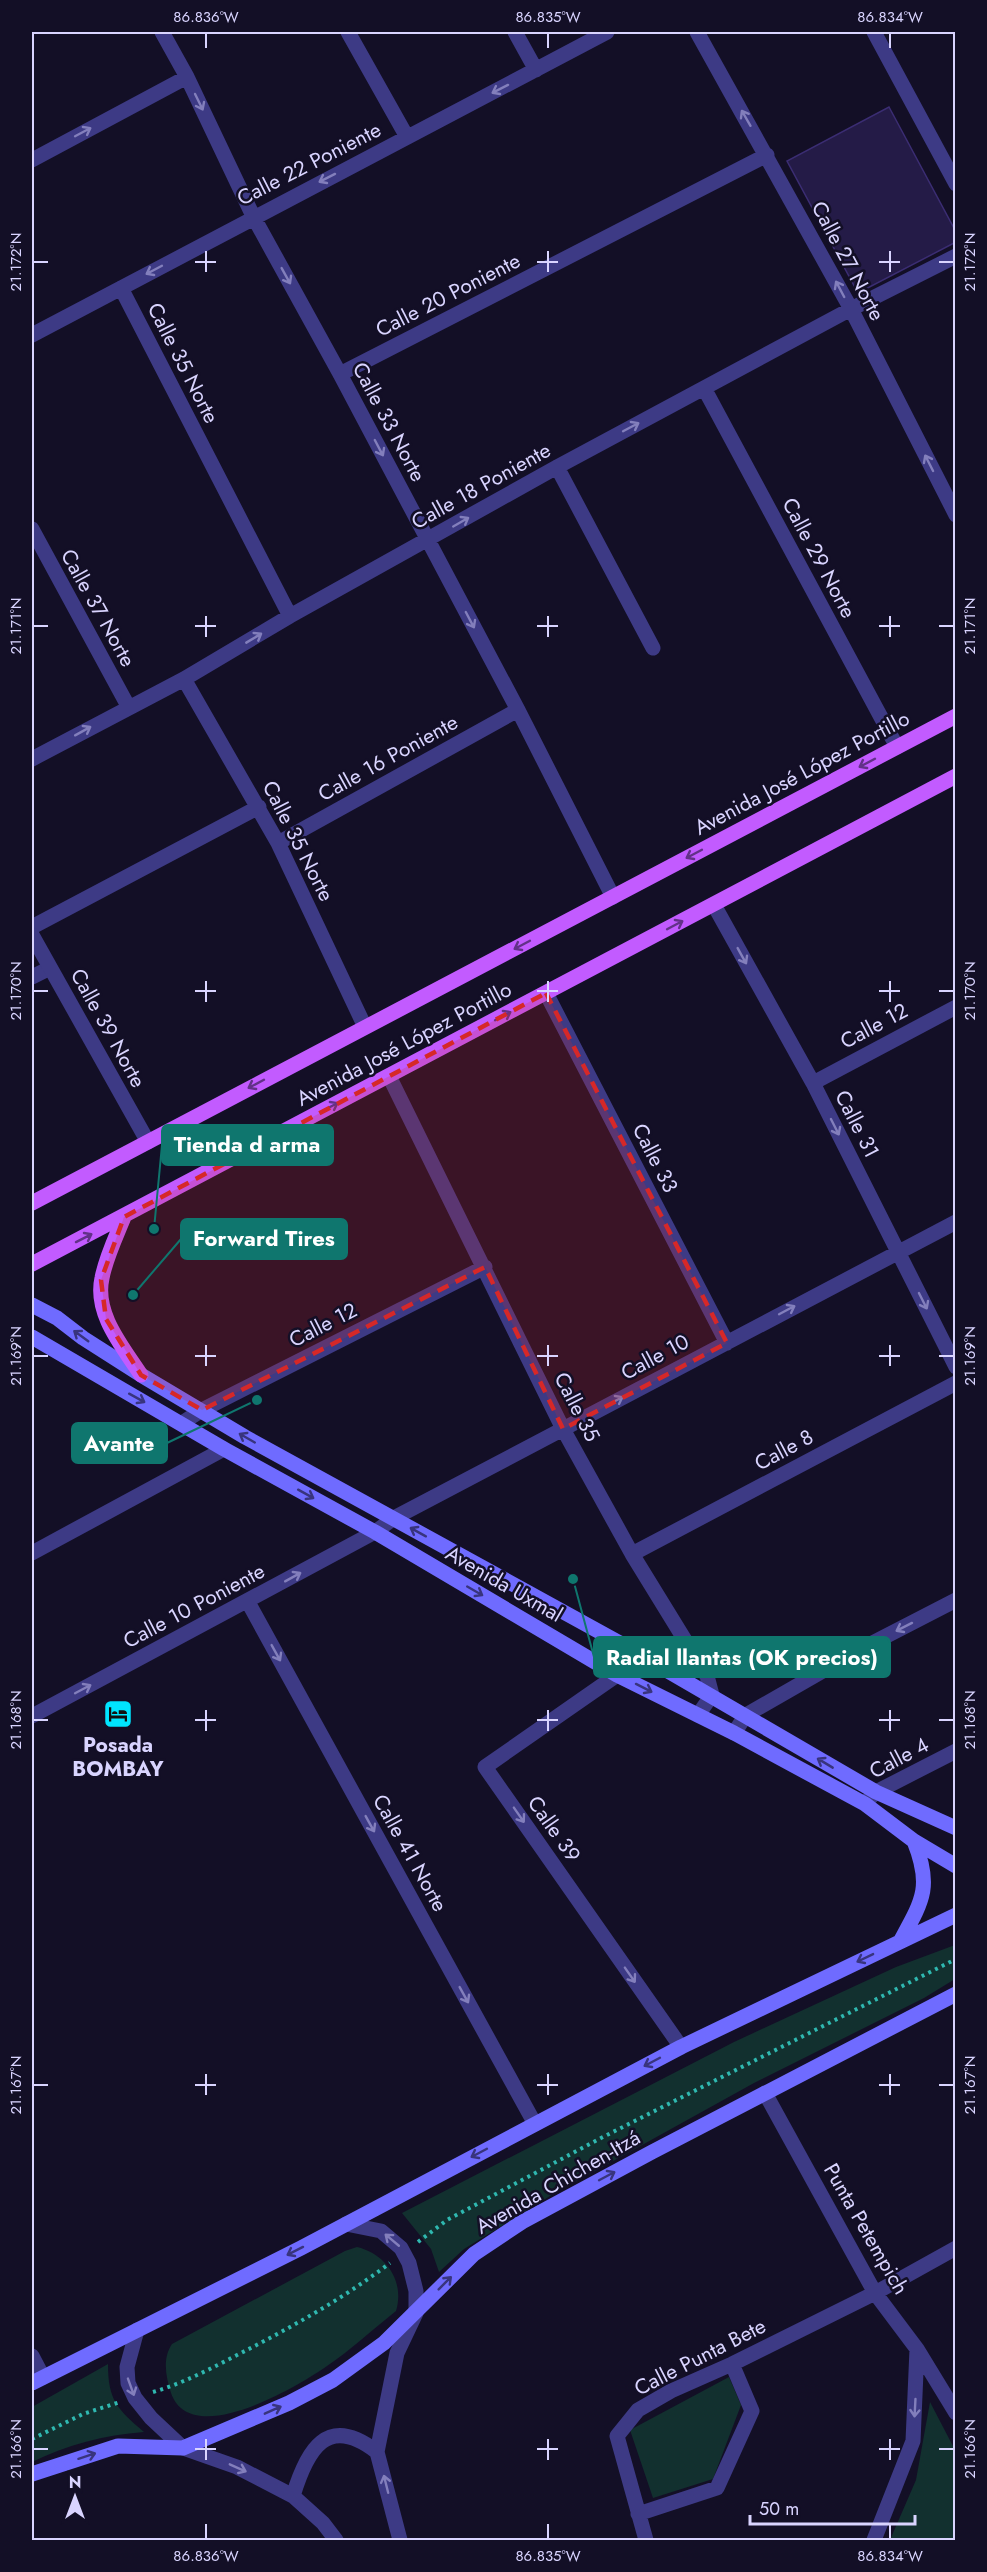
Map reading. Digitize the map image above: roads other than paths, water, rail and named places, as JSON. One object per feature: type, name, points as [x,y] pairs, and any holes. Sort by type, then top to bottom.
[{"type":"main road","name":"Avenida José López Portillo","points":[[32,1203],[956,716]]},
{"type":"main road","name":"Avenida José López Portillo","points":[[32,1264],[956,776]]},
{"type":"main road","points":[[124,1217],[101,1280],[101,1300],[106,1319],[141,1375]]},
{"type":"main road","name":"Avenida Uxmal","points":[[32,1305],[57,1318],[83,1338],[141,1375],[245,1437],[746,1715],[876,1792],[956,1828]]},
{"type":"main road","name":"Avenida Uxmal","points":[[32,1337],[224,1449],[375,1532],[617,1675],[734,1733],[865,1804],[914,1840],[956,1866]]},
{"type":"main road","points":[[901,1940],[920,1906],[925,1889],[921,1857],[914,1840]]},
{"type":"main road","points":[[37,2380],[346,2224],[681,2047],[956,1915]]},
{"type":"main road","name":"Avenida Chichen-Itzá","points":[[32,2474],[118,2446],[183,2448],[269,2412],[333,2380],[384,2343],[474,2254],[522,2222],[956,1994]]},
{"type":"street","name":"Calle 33 Norte","points":[[162,32],[187,77],[253,216],[340,374],[518,710],[613,897]]},
{"type":"street","points":[[348,32],[407,137]]},
{"type":"street","points":[[515,32],[536,70]]},
{"type":"street","name":"Calle 22 Poniente","points":[[32,335],[253,216],[607,32]]},
{"type":"street","name":"Calle 27 Norte","points":[[697,32],[851,309],[956,515]]},
{"type":"street","points":[[874,32],[956,184]]},
{"type":"street","points":[[32,160],[187,77]]},
{"type":"street","name":"Calle 20 Poniente","points":[[340,374],[767,155]]},
{"type":"street","name":"Calle 18 Poniente","points":[[32,759],[128,706],[184,679],[290,616],[557,467],[851,309],[956,256]]},
{"type":"street","name":"Calle 35 Norte","points":[[121,288],[290,616]]},
{"type":"street","name":"Calle 29 Norte","points":[[704,388],[897,747]]},
{"type":"street","points":[[557,467],[653,648]]},
{"type":"street","name":"Calle 37 Norte","points":[[32,529],[128,706]]},
{"type":"street","name":"Calle 35 Norte","points":[[184,679],[278,843],[365,1028]]},
{"type":"street","name":"Calle 16 Poniente","points":[[278,843],[518,710]]},
{"type":"street","points":[[32,927],[259,807]]},
{"type":"street","name":"Calle 31","points":[[714,905],[813,1083],[956,1367]]},
{"type":"street","name":"Calle 39 Norte","points":[[32,935],[148,1142]]},
{"type":"street","points":[[32,977],[50,968]]},
{"type":"street","name":"Calle 33","points":[[546,993],[727,1343]]},
{"type":"street","name":"Calle 12","points":[[813,1083],[956,1007]]},
{"type":"street","name":"Calle 35","points":[[389,1076],[563,1429],[632,1554],[707,1676],[712,1688],[712,1697]]},
{"type":"street","name":"Calle 10","points":[[375,1532],[394,1518],[956,1222]]},
{"type":"street","name":"Calle 12","points":[[183,1423],[202,1410],[485,1267]]},
{"type":"street","name":"Calle 8","points":[[632,1554],[956,1383]]},
{"type":"street","points":[[32,1553],[224,1449]]},
{"type":"street","name":"Calle 10 Poniente","points":[[32,1716],[375,1532]]},
{"type":"street","points":[[734,1733],[746,1715],[861,1649],[956,1600]]},
{"type":"street","name":"Calle 41 Norte","points":[[248,1602],[535,2124]]},
{"type":"street","name":"Calle 39","points":[[617,1675],[485,1767],[681,2047]]},
{"type":"street","points":[[698,1715],[712,1697]]},
{"type":"street","name":"Calle 4","points":[[865,1804],[876,1792],[956,1751]]},
{"type":"street","name":"Punta Petempich","points":[[765,2093],[875,2293],[917,2349],[956,2413]]},
{"type":"street","points":[[346,2224],[381,2231],[401,2248],[416,2291],[416,2313],[397,2353],[377,2452],[400,2541]]},
{"type":"street","name":"Calle Punta Bete","points":[[646,2541],[617,2436],[638,2410],[670,2391],[732,2364],[875,2293],[956,2248]]},
{"type":"street","points":[[137,2330],[127,2367],[128,2383],[135,2398],[151,2418],[183,2448],[237,2467],[293,2496],[323,2523],[336,2541]]},
{"type":"street","points":[[874,2541],[913,2441],[917,2349]]},
{"type":"street","points":[[32,2356],[37,2380]]},
{"type":"street","points":[[638,2514],[717,2488],[752,2411],[732,2364]]},
{"type":"street","points":[[293,2496],[301,2468],[311,2449],[324,2439],[346,2436],[362,2440],[377,2452]]},
{"type":"place","name":"Tienda d arma","points":[[154,1229]]},
{"type":"place","name":"Forward Tires","points":[[133,1295]]},
{"type":"place","name":"Avante","points":[[257,1400]]},
{"type":"place","name":"Radial llantas (OK precios)","points":[[573,1579]]},
{"type":"place","name":"Posada BOMBAY","points":[[118,1714]]}]
